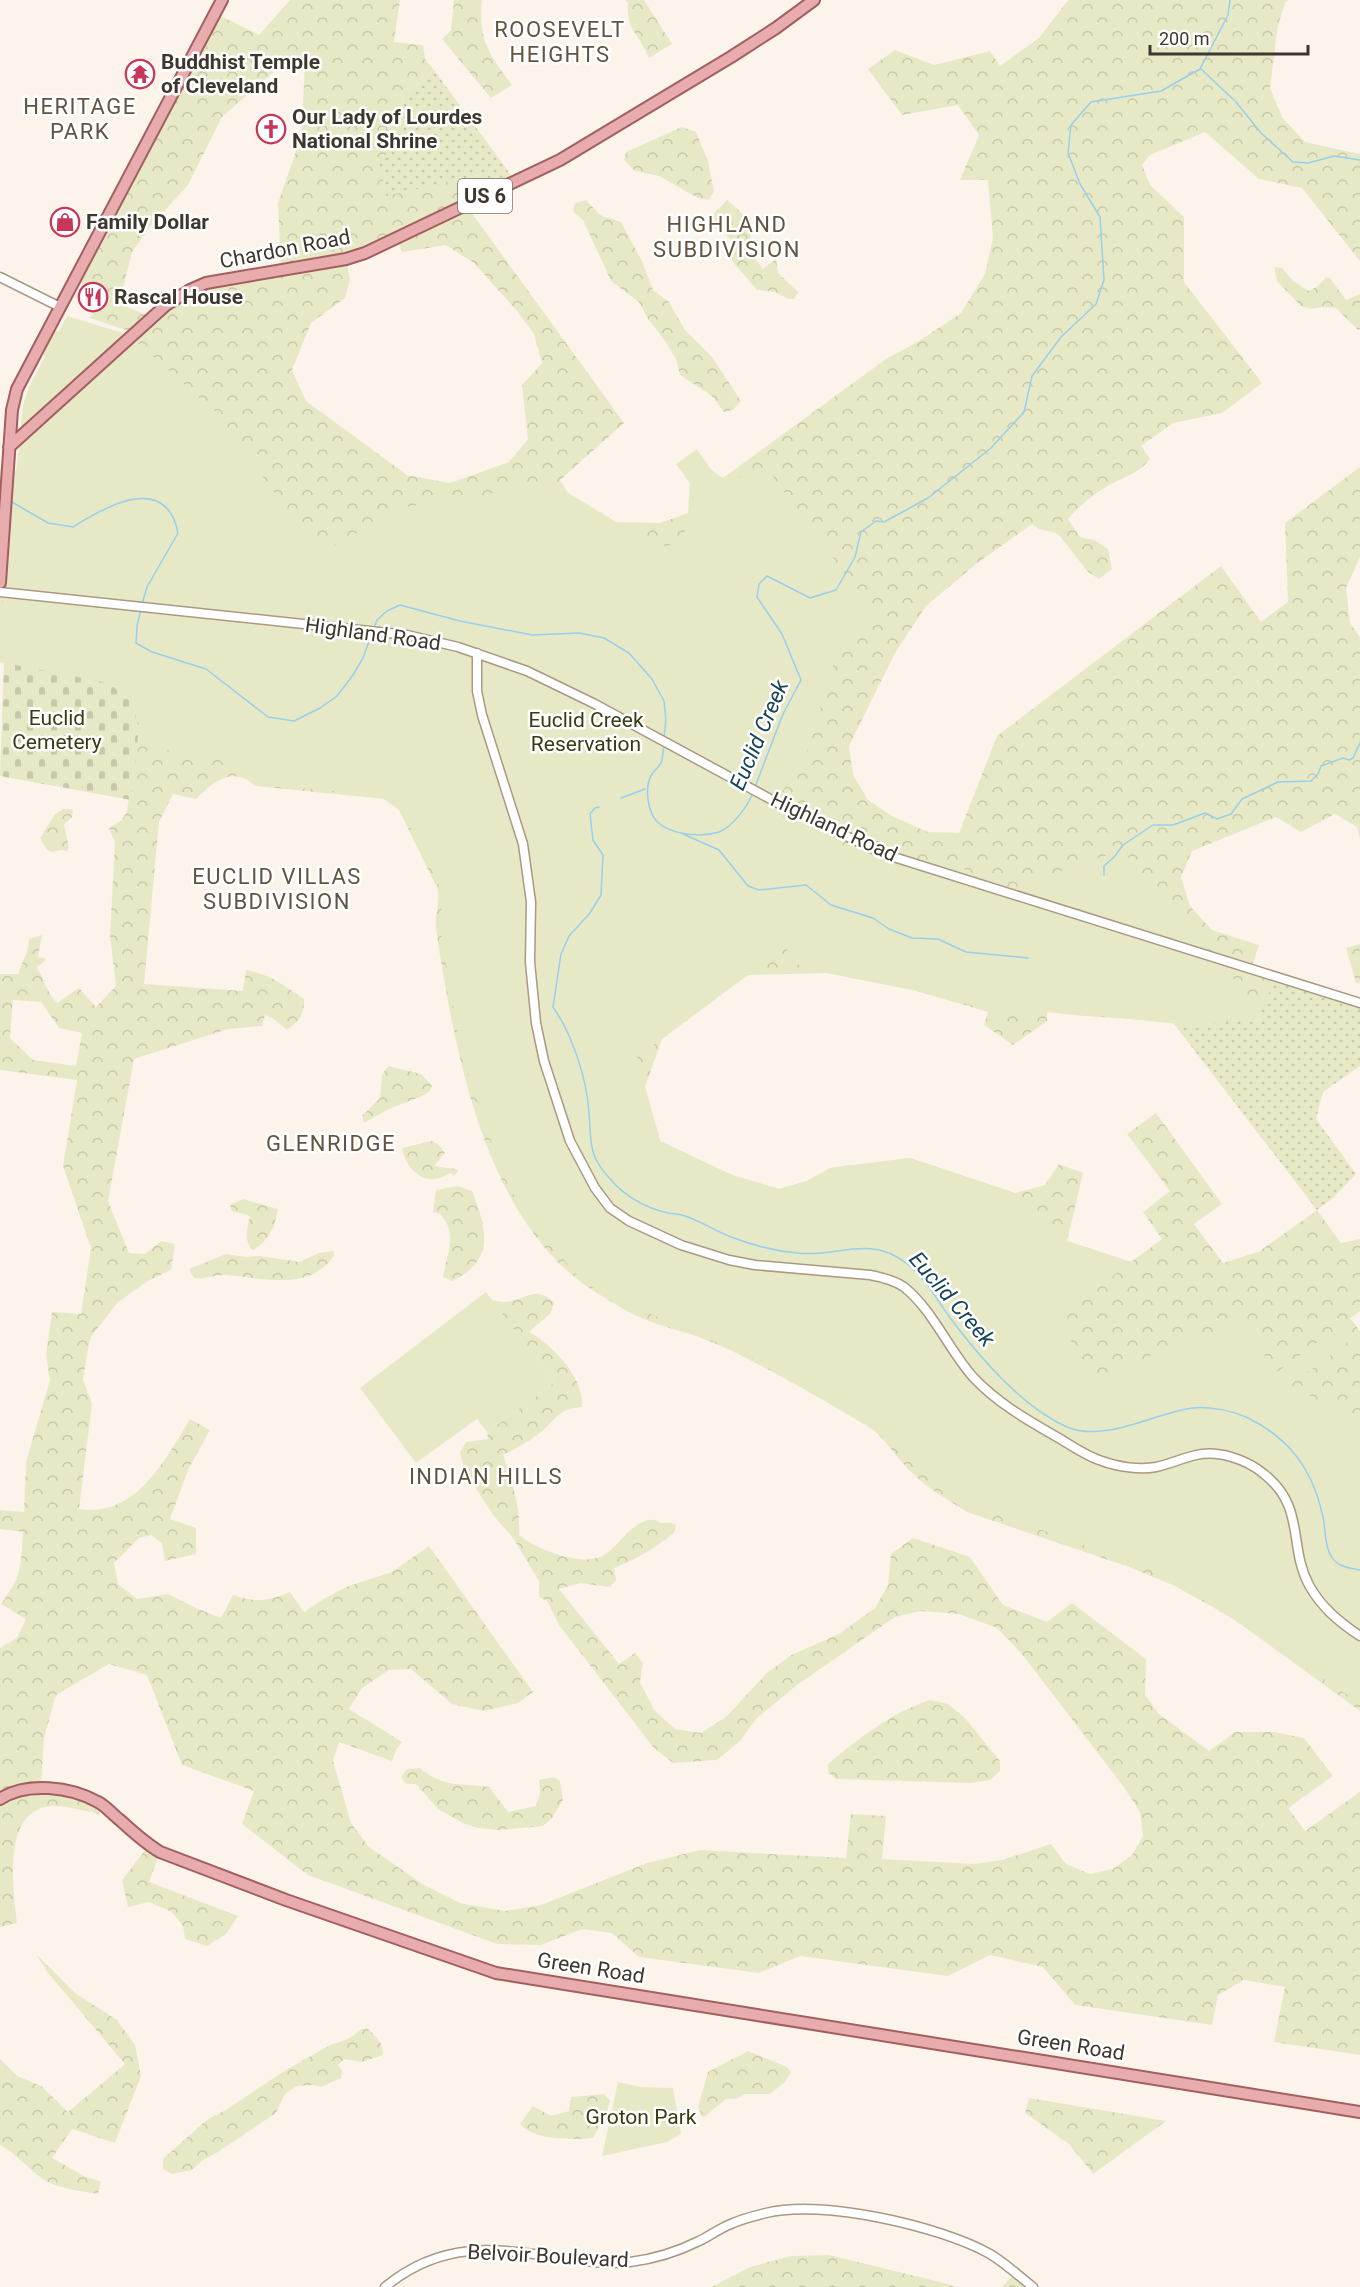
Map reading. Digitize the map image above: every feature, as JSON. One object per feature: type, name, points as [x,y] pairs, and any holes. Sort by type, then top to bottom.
[{"type":"main road","points":[[0,583],[13,401],[17,389],[222,0]]},
{"type":"main road","name":"Chardon Road","points":[[9,447],[166,304],[190,290],[206,284],[346,260],[365,253],[560,160],[731,57],[814,0]]},
{"type":"main road","name":"Green Road","points":[[0,1799],[26,1789],[57,1788],[99,1802],[144,1842],[160,1852],[286,1900],[496,1973],[1360,2112]]},
{"type":"street","points":[[0,277],[60,307]]},
{"type":"street","name":"Highland Road","points":[[0,592],[407,635],[477,653],[527,671],[642,729],[784,807],[884,854],[1360,1003]]},
{"type":"street","points":[[477,653],[477,691],[482,715],[523,842],[531,902],[530,962],[536,1023],[544,1061],[570,1141],[610,1208],[629,1221],[681,1245],[729,1260],[755,1265],[870,1275],[886,1278],[902,1286],[918,1301],[975,1379],[1022,1417],[1103,1462],[1127,1467],[1155,1467],[1198,1455],[1213,1454],[1228,1456],[1250,1465],[1265,1474],[1282,1493],[1293,1514],[1301,1563],[1308,1584],[1323,1605],[1342,1624],[1360,1636]]},
{"type":"street","name":"Belvoir Boulevard","points":[[385,2287],[417,2266],[437,2258],[478,2249],[508,2250],[586,2261],[628,2262],[663,2255],[699,2241],[731,2224],[767,2212],[816,2208],[938,2232],[991,2255],[1033,2287]]},
{"type":"green space","points":[[290,0],[400,0],[394,42],[423,45],[425,59],[434,70],[404,95],[393,149],[379,160],[386,196],[478,175],[489,194],[466,205],[624,423],[560,480],[568,493],[616,522],[660,523],[688,513],[690,483],[676,464],[697,449],[711,470],[723,478],[886,359],[919,341],[961,313],[985,274],[993,238],[988,180],[960,180],[979,135],[958,105],[902,115],[868,69],[895,50],[934,65],[990,51],[1000,66],[1039,38],[1068,0],[1289,0],[1286,1],[1278,25],[1270,88],[1282,117],[1305,142],[1360,154],[1360,261],[1302,188],[1259,179],[1205,132],[1150,155],[1142,165],[1150,185],[1184,217],[1184,282],[1262,383],[1222,413],[1173,423],[1141,446],[1150,459],[1146,464],[1098,492],[1068,519],[1080,537],[1094,540],[1108,549],[1112,569],[1099,579],[1088,572],[1059,535],[1039,529],[1032,524],[976,564],[926,606],[895,653],[849,746],[853,775],[868,800],[892,816],[928,832],[959,833],[997,736],[1221,566],[1261,622],[1288,602],[1285,523],[1360,467],[1360,557],[1346,588],[1350,623],[1360,637],[1360,839],[1357,827],[1335,814],[1301,832],[1276,817],[1192,851],[1181,877],[1190,906],[1212,930],[1259,945],[1251,969],[1277,977],[1270,991],[1257,1009],[1237,1020],[1224,1023],[1171,1023],[1047,1012],[1047,1021],[1013,1045],[984,1025],[988,1012],[913,990],[827,973],[748,975],[662,1039],[645,1087],[660,1141],[732,1175],[779,1189],[807,1181],[830,1168],[910,1158],[1015,1193],[1045,1185],[1059,1164],[1083,1173],[1067,1241],[1131,1262],[1162,1239],[1143,1212],[1170,1191],[1127,1134],[1156,1113],[1222,1204],[1194,1224],[1223,1263],[1260,1251],[1317,1210],[1341,1243],[1360,1239],[1360,1311],[1350,1318],[1360,1331],[1360,1711],[1232,1618],[1175,1586],[1129,1567],[967,1512],[918,1479],[875,1431],[853,1415],[731,1351],[633,1314],[600,1295],[561,1265],[529,1226],[503,1182],[482,1133],[453,1029],[436,925],[438,890],[399,810],[384,799],[255,786],[247,780],[231,776],[216,782],[196,799],[173,794],[159,822],[144,984],[243,991],[246,970],[263,974],[284,985],[304,999],[304,1005],[300,1017],[287,1030],[265,1015],[262,1026],[228,1029],[134,1059],[108,1201],[129,1253],[145,1254],[161,1241],[175,1244],[171,1270],[148,1281],[118,1302],[90,1338],[83,1379],[92,1404],[79,1509],[99,1509],[117,1504],[133,1495],[159,1468],[190,1419],[210,1430],[188,1470],[170,1519],[196,1528],[196,1554],[165,1561],[162,1543],[151,1535],[139,1538],[114,1563],[118,1584],[137,1599],[168,1594],[221,1618],[233,1595],[262,1600],[290,1592],[304,1612],[346,1587],[392,1572],[429,1546],[533,1692],[518,1703],[484,1711],[452,1704],[411,1669],[389,1670],[362,1688],[349,1709],[402,1742],[392,1761],[339,1742],[333,1761],[351,1823],[369,1847],[424,1885],[460,1903],[505,1911],[541,1905],[647,1863],[700,1850],[846,1858],[851,1814],[886,1816],[882,1859],[975,1864],[1002,1860],[1051,1844],[1066,1864],[1090,1874],[1113,1869],[1132,1855],[1143,1836],[1140,1812],[1123,1786],[1022,1654],[997,1628],[959,1614],[921,1611],[895,1617],[797,1685],[756,1719],[740,1741],[717,1760],[673,1763],[654,1748],[559,1625],[547,1601],[539,1597],[539,1581],[513,1538],[493,1515],[465,1471],[460,1453],[466,1442],[488,1439],[487,1432],[554,1383],[491,1300],[509,1302],[533,1294],[548,1297],[554,1302],[551,1313],[529,1332],[556,1353],[573,1374],[582,1396],[582,1407],[562,1412],[536,1436],[503,1455],[517,1505],[519,1535],[536,1546],[559,1555],[593,1559],[608,1552],[633,1528],[647,1520],[676,1525],[674,1533],[660,1544],[614,1568],[616,1580],[610,1587],[580,1583],[559,1589],[619,1664],[635,1653],[643,1663],[640,1682],[654,1710],[675,1729],[701,1733],[726,1717],[767,1673],[791,1655],[839,1634],[875,1608],[888,1585],[891,1554],[913,1538],[970,1557],[1003,1605],[1047,1622],[1072,1603],[1146,1659],[1145,1695],[1159,1714],[1209,1751],[1235,1732],[1274,1732],[1304,1738],[1333,1776],[1288,1808],[1305,1831],[1360,1792],[1360,2055],[1274,2042],[1285,1987],[1244,1980],[1218,1995],[1212,2025],[1075,2005],[1043,1967],[990,1955],[948,1976],[800,1956],[759,1973],[639,1957],[612,1933],[582,1929],[541,1945],[497,1944],[308,1875],[242,1824],[254,1791],[182,1765],[147,1675],[109,1664],[56,1695],[44,1738],[41,1787],[102,1804],[99,1814],[54,1806],[37,1810],[25,1820],[18,1834],[14,1852],[13,1871],[17,1923],[0,1927],[0,1648],[17,1638],[26,1619],[1,1604],[17,1578],[23,1532],[0,1529],[0,1510],[24,1512],[26,1462],[50,1380],[46,1355],[52,1312],[81,1314],[91,1248],[63,1166],[77,1080],[0,1070],[0,974],[18,974],[27,952],[29,939],[42,935],[38,957],[45,958],[45,961],[37,967],[57,1003],[79,988],[96,1007],[116,986],[110,935],[115,842],[109,828],[122,820],[127,811],[136,746],[134,704],[109,683],[0,662],[0,592],[50,597],[33,536],[0,508],[0,468],[38,476],[127,418],[134,333],[90,318],[102,294],[74,280],[215,13],[259,35]],"holes":[[[287,60],[305,66],[301,137],[278,203],[281,271],[190,290],[152,317],[119,304],[132,252],[149,228],[188,185],[222,117]],[[395,238],[403,252],[446,245],[474,263],[517,311],[534,334],[542,363],[522,385],[528,439],[509,462],[450,483],[407,475],[306,401],[292,370],[311,323],[345,298],[350,279],[346,259]],[[13,1000],[41,1002],[59,1028],[82,1033],[76,1066],[33,1060],[10,1038]]]},
{"type":"green space","points":[[454,0],[482,0],[482,26],[487,46],[512,85],[491,98],[442,39],[451,30]]},
{"type":"green space","points":[[625,0],[644,0],[672,44],[649,58],[631,26],[628,2]]},
{"type":"green space","points":[[434,70],[516,182],[489,194],[478,175],[386,197],[378,160],[393,149],[404,95]]},
{"type":"green space","points":[[682,127],[696,132],[708,161],[714,191],[709,200],[698,198],[659,176],[635,171],[624,160],[626,152]]},
{"type":"green space","points":[[586,200],[600,215],[621,222],[642,261],[653,290],[669,302],[685,330],[712,357],[741,401],[733,410],[724,412],[712,396],[680,375],[676,359],[639,302],[611,281],[583,220],[573,212],[575,203]]},
{"type":"green space","points":[[727,200],[740,211],[747,222],[750,234],[749,250],[763,269],[776,259],[778,273],[798,292],[794,299],[788,299],[775,292],[757,290],[732,261],[732,240],[718,229],[711,227],[708,220]]},
{"type":"green space","points":[[1274,267],[1282,268],[1293,281],[1309,291],[1318,286],[1326,277],[1330,278],[1346,300],[1360,294],[1360,329],[1358,330],[1336,308],[1311,309],[1301,306],[1277,281]]},
{"type":"green space","name":"Euclid Creek Reservation","points":[[67,316],[120,332],[134,340],[219,415],[318,554],[407,507],[552,484],[556,486],[560,494],[568,493],[651,543],[666,546],[677,542],[684,533],[688,520],[690,489],[687,463],[699,454],[715,473],[728,479],[735,479],[765,466],[873,612],[836,657],[806,754],[771,810],[829,840],[895,867],[959,867],[1009,889],[1122,850],[1267,1018],[1179,1024],[1054,1011],[998,1012],[913,990],[827,973],[814,967],[805,973],[785,947],[637,1057],[660,1141],[732,1175],[779,1189],[807,1181],[830,1168],[910,1158],[1015,1193],[1067,1241],[1131,1262],[1066,1312],[1076,1367],[1091,1377],[1103,1378],[1171,1346],[1211,1332],[1251,1322],[1274,1378],[1280,1381],[1277,1372],[1344,1323],[1355,1337],[1289,1386],[1344,1412],[1360,1427],[1360,1703],[1163,1573],[952,1498],[889,1439],[752,1358],[596,1290],[574,1272],[518,1203],[503,1174],[462,1058],[440,928],[443,893],[401,808],[383,795],[260,785],[218,759],[144,746],[134,704],[109,683],[0,662],[0,628],[23,405],[29,387],[45,356],[37,348],[49,327],[58,332]]},
{"type":"green space","name":"Euclid Cemetery","points":[[4,661],[109,683],[134,704],[138,738],[131,800],[0,776]]},
{"type":"green space","points":[[63,809],[73,809],[72,817],[64,824],[69,848],[67,851],[52,852],[47,850],[40,838],[55,814]]},
{"type":"green space","points":[[1360,944],[1360,982],[1356,983],[1346,948]]},
{"type":"green space","points":[[1277,977],[1360,1003],[1360,1066],[1323,1092],[1316,1119],[1356,1174],[1333,1198],[1317,1210],[1174,1024],[1238,1020]]},
{"type":"green space","points":[[388,1066],[421,1074],[432,1085],[430,1091],[364,1123],[362,1116],[380,1098],[382,1075]]},
{"type":"green space","points":[[431,1141],[438,1144],[445,1153],[434,1166],[456,1169],[458,1171],[454,1176],[451,1173],[438,1179],[424,1178],[409,1166],[402,1148]]},
{"type":"green space","points":[[457,1186],[472,1191],[481,1218],[484,1242],[482,1253],[476,1263],[466,1273],[452,1281],[443,1277],[450,1244],[449,1228],[439,1213],[433,1212],[436,1190]]},
{"type":"green space","points":[[243,1199],[278,1209],[270,1233],[253,1250],[247,1238],[250,1216],[232,1211],[230,1205]]},
{"type":"green space","points":[[334,1251],[334,1256],[324,1267],[312,1275],[299,1279],[270,1280],[222,1275],[194,1278],[189,1269],[226,1254],[299,1262],[319,1253]]},
{"type":"green space","points":[[486,1292],[554,1383],[487,1432],[477,1419],[416,1463],[360,1388]]},
{"type":"green space","points":[[930,1700],[948,1704],[965,1718],[1000,1761],[1000,1771],[990,1780],[971,1783],[836,1779],[828,1772],[828,1764],[864,1736],[889,1719]]},
{"type":"green space","points":[[420,1768],[445,1782],[489,1787],[508,1812],[536,1806],[540,1793],[539,1780],[554,1777],[560,1781],[563,1800],[552,1818],[543,1826],[499,1830],[478,1828],[463,1823],[438,1809],[416,1784],[406,1784],[401,1777],[407,1769]]},
{"type":"green space","points":[[149,1845],[160,1852],[149,1882],[238,1916],[226,1934],[207,1946],[185,1939],[183,1926],[172,1912],[149,1902],[128,1907],[122,1880]]},
{"type":"green space","points":[[36,1954],[75,1993],[117,2020],[135,2045],[141,2076],[115,2143],[72,2129],[52,2158],[84,2176],[101,2182],[98,2194],[56,2186],[44,2180],[0,2145],[0,2059],[17,2076],[41,2086],[68,2112],[125,2064],[48,1973]]},
{"type":"green space","points":[[362,2029],[368,2029],[377,2038],[383,2055],[362,2062],[344,2059],[338,2065],[342,2070],[341,2078],[321,2087],[297,2086],[285,2094],[276,2113],[203,2160],[192,2170],[172,2174],[163,2169],[163,2159],[208,2119],[281,2073],[330,2045],[348,2039]]},
{"type":"green space","points":[[748,2051],[787,2067],[791,2072],[785,2082],[770,2094],[745,2094],[736,2099],[726,2099],[703,2118],[698,2107],[708,2072]]},
{"type":"green space","name":"Groton Park","points":[[618,2082],[641,2087],[673,2088],[681,2134],[667,2142],[602,2156]]},
{"type":"green space","points":[[604,2094],[610,2101],[606,2115],[593,2138],[565,2139],[544,2136],[520,2124],[533,2106],[551,2116],[569,2111],[571,2097]]},
{"type":"green space","points":[[1029,2098],[1166,2121],[1093,2174],[1069,2144],[1025,2113]]},
{"type":"green space","points":[[829,2255],[955,2287],[712,2287],[750,2267],[791,2256]]},
{"type":"green space","points":[[1015,2273],[1031,2287],[1002,2287]]},
{"type":"waterway","name":"Euclid Creek","points":[[755,787],[783,714],[801,680],[782,634],[757,597],[759,584],[767,576],[810,598],[836,590],[855,557],[861,532],[876,521],[884,522],[928,498],[991,448],[1024,412],[1032,376],[1061,337],[1096,304],[1104,280],[1100,217],[1080,184],[1068,153],[1071,125],[1091,102],[1161,91],[1200,69],[1228,15],[1230,0]]},
{"type":"waterway","points":[[1201,69],[1236,102],[1261,133],[1293,162],[1308,163],[1334,156],[1360,160]]},
{"type":"waterway","name":"Euclid Creek","points":[[12,502],[48,523],[73,527],[102,510],[133,499],[148,499],[161,503],[171,514],[178,533],[147,587],[142,604]]},
{"type":"waterway","name":"Euclid Creek","points":[[374,628],[377,620],[387,611],[400,605],[460,621],[532,635],[579,633],[604,638],[629,653],[652,679],[664,701],[666,720],[664,737]]},
{"type":"waterway","name":"Euclid Creek","points":[[141,609],[136,643],[152,652],[206,669],[268,717],[294,721],[320,708],[337,696],[363,658],[371,636]]},
{"type":"waterway","points":[[1104,875],[1104,866],[1123,845],[1153,825],[1173,825],[1205,813],[1217,819],[1231,814],[1242,799],[1278,782],[1311,781],[1318,774],[1321,766],[1343,758],[1349,760],[1353,758],[1360,743]]},
{"type":"waterway","name":"Euclid Creek","points":[[664,745],[661,763],[648,783],[652,814],[664,827],[672,831],[702,835],[719,832],[729,826],[738,816],[752,795]]},
{"type":"waterway","name":"Euclid Creek","points":[[621,798],[645,789]]},
{"type":"waterway","name":"Euclid Creek","points":[[599,807],[590,814],[593,840],[603,855],[601,895],[590,913],[569,936],[561,954],[553,1007],[572,1043],[582,1072],[588,1100],[594,1156],[603,1171],[617,1186],[630,1197],[652,1208],[685,1216],[747,1243],[789,1252],[812,1254],[865,1248],[892,1254],[918,1274],[948,1315],[1001,1378],[1033,1407],[1067,1427],[1082,1431],[1113,1429],[1193,1408],[1221,1410],[1248,1418],[1276,1436],[1298,1458],[1319,1500],[1327,1547],[1331,1556],[1340,1565],[1360,1570]]},
{"type":"waterway","points":[[681,833],[719,850],[748,886],[759,890],[806,885],[831,905],[873,918],[889,929],[912,938],[938,939],[966,952],[1028,958]]},
{"type":"place","name":"Buddhist Temple of Cleveland","points":[[140,74]]},
{"type":"place","name":"Our Lady of Lourdes National Shrine","points":[[271,129]]},
{"type":"place","name":"Family Dollar","points":[[65,222]]},
{"type":"place","name":"Rascal House","points":[[93,297]]},
{"type":"district","name":"ROOSEVELT HEIGHTS","points":[[560,42]]},
{"type":"district","name":"HERITAGE PARK","points":[[80,118]]},
{"type":"district","name":"HIGHLAND SUBDIVISION","points":[[727,236]]},
{"type":"district","name":"EUCLID VILLAS SUBDIVISION","points":[[277,888]]},
{"type":"district","name":"GLENRIDGE","points":[[331,1143]]},
{"type":"district","name":"INDIAN HILLS","points":[[486,1476]]}]
